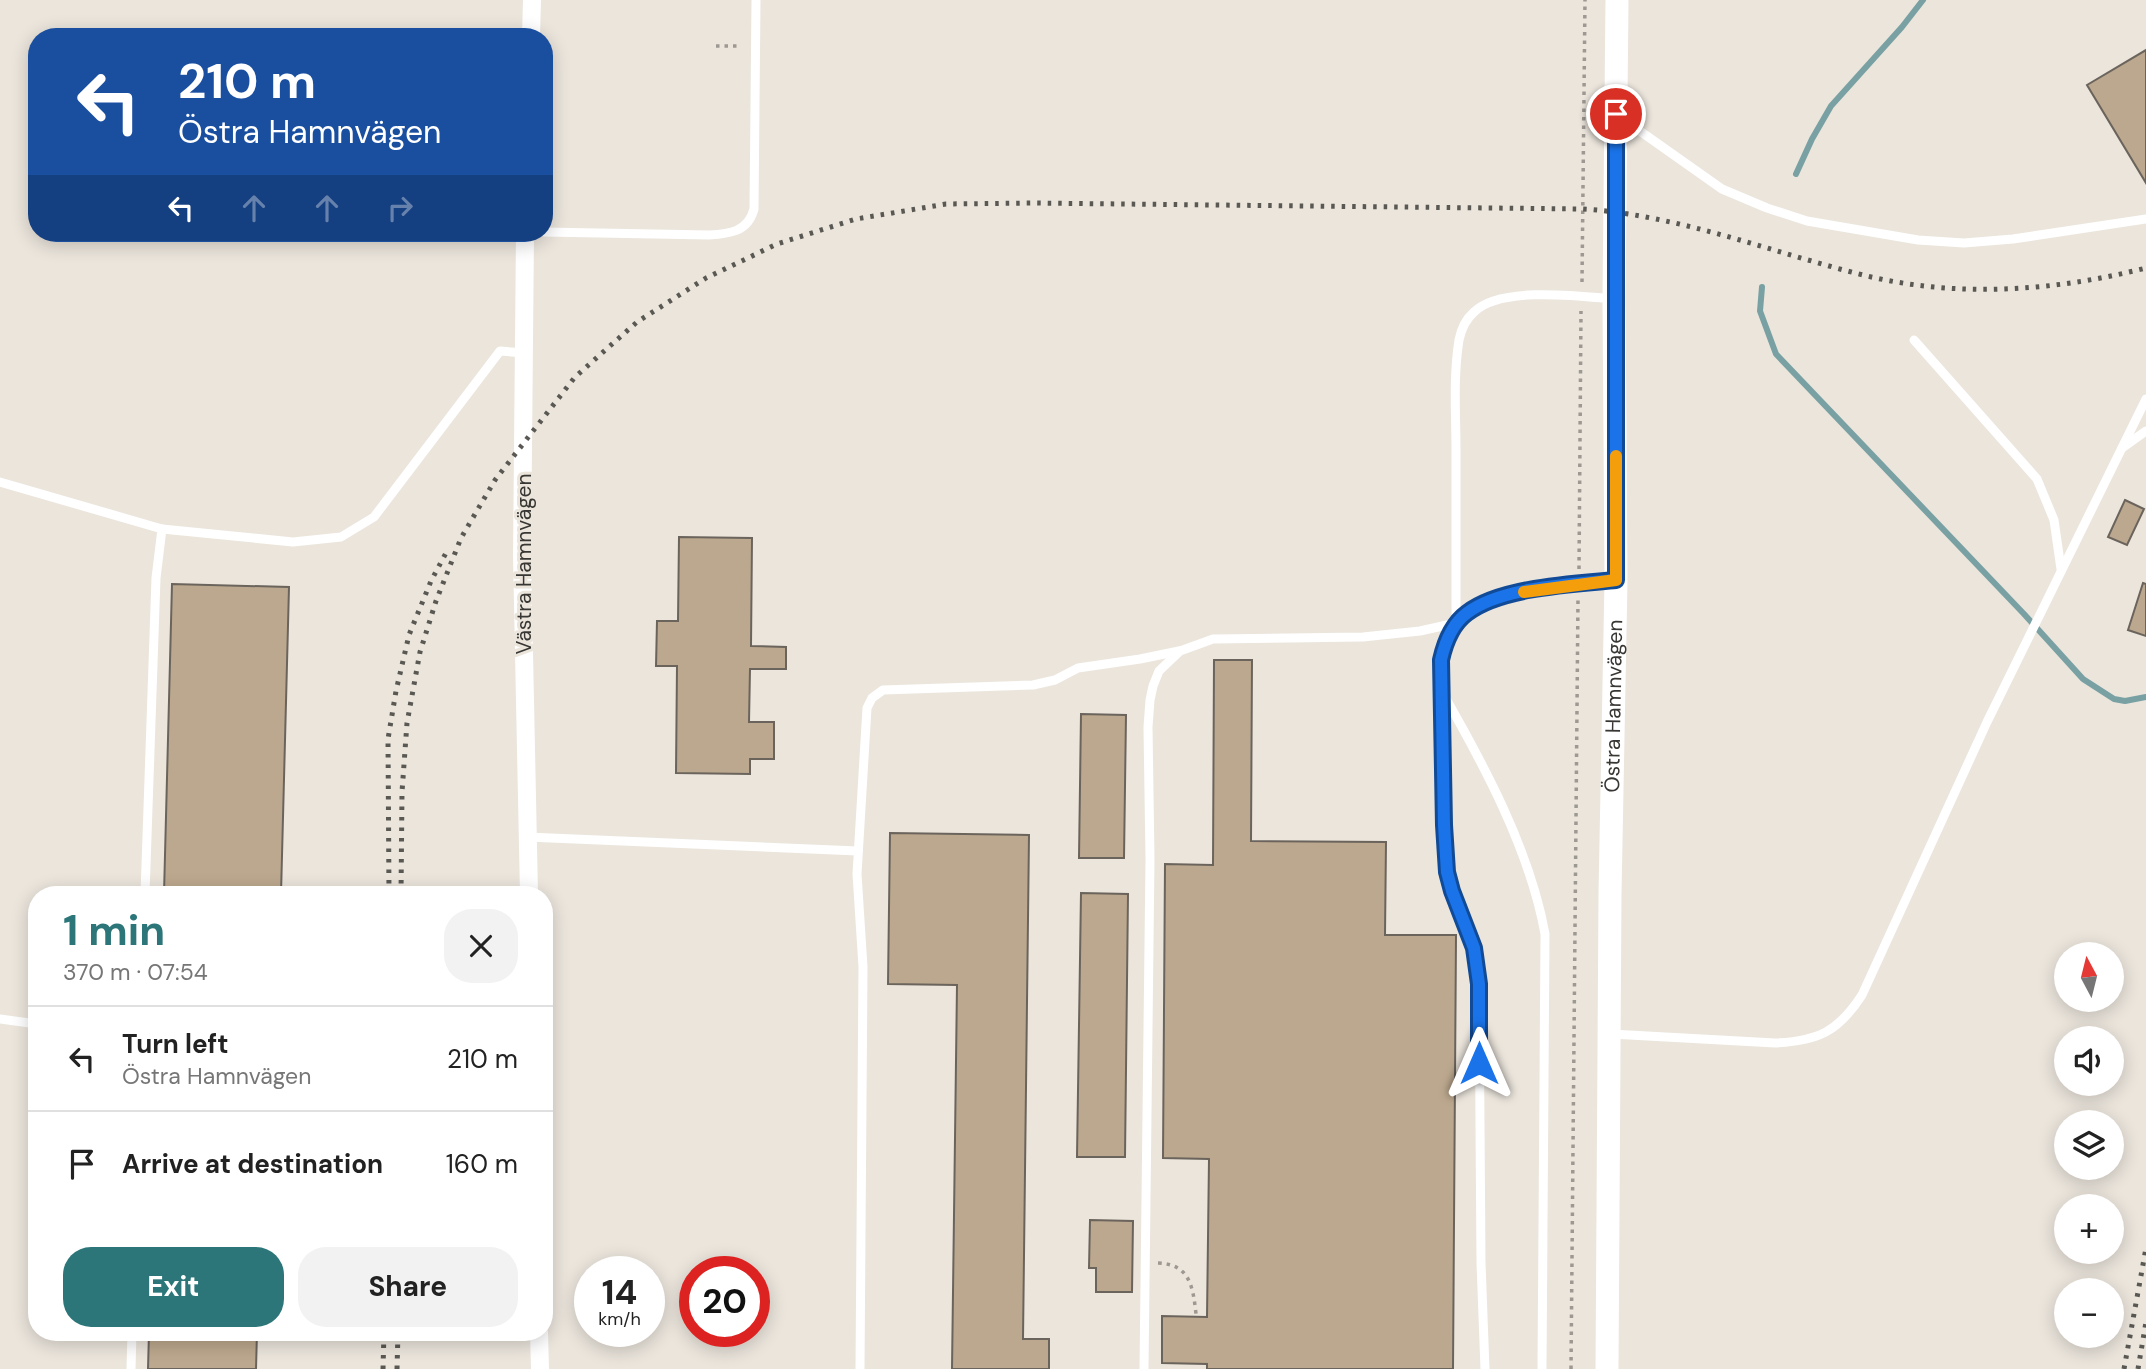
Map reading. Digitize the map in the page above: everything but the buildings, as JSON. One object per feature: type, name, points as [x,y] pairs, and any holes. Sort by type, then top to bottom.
[{"type":"street","points":[[531,28],[532,0]]},
{"type":"street","name":"Östra Hamnvägen","points":[[1607,1369],[1616,580],[1614,299],[1617,0]]},
{"type":"street","name":"Västra Hamnvägen","points":[[525,242],[522,569],[528,886]]},
{"type":"street","points":[[539,1341],[540,1369]]},
{"type":"lane","points":[[553,232],[731,234],[752,217],[756,0]]},
{"type":"lane","points":[[1616,114],[1722,189],[1807,221],[1917,240],[1964,243],[2013,239],[2146,219]]},
{"type":"lane","points":[[1456,623],[1456,385],[1460,338],[1467,320],[1475,310],[1489,302],[1512,297],[1537,295],[1614,299]]},
{"type":"lane","points":[[1914,341],[2036,479],[2054,520],[2061,571]]},
{"type":"lane","points":[[0,482],[162,529],[292,542],[341,537],[374,517],[500,351],[525,353]]},
{"type":"lane","points":[[1609,1034],[1800,1042],[1819,1036],[1851,1011],[1862,995],[1987,722],[2146,399]]},
{"type":"lane","points":[[2121,450],[2146,431]]},
{"type":"lane","points":[[145,886],[156,578],[162,529]]},
{"type":"lane","points":[[1485,1369],[1479,984],[1474,948],[1447,872],[1441,660],[1444,645],[1456,623],[1480,605],[1533,590],[1616,580]]},
{"type":"lane","points":[[860,1369],[863,967],[857,886],[867,708],[872,698],[883,690],[1033,685],[1055,680],[1078,668],[1181,651],[1213,639],[1363,638],[1420,631],[1456,623]]},
{"type":"lane","points":[[1144,1369],[1150,859],[1148,727],[1150,700],[1159,671],[1181,651]]},
{"type":"lane","points":[[1441,688],[1483,765],[1507,818],[1535,890],[1545,934],[1542,1369]]},
{"type":"lane","points":[[527,837],[858,851]]},
{"type":"lane","points":[[0,1018],[28,1023]]},
{"type":"lane","points":[[131,1369],[132,1341]]},
{"type":"path","points":[[1571,1369],[1585,0]]},
{"type":"path","points":[[716,46],[755,46]]},
{"type":"path","points":[[1146,1262],[1166,1263],[1185,1273],[1194,1297],[1196,1314]]},
{"type":"waterway","points":[[1796,174],[1831,106],[1923,0]]},
{"type":"waterway","points":[[1762,287],[1760,311],[1776,354],[2083,679],[2114,699],[2125,701],[2146,697]]},
{"type":"railway","points":[[401,886],[402,792],[407,723],[420,652],[436,601],[461,538],[495,480],[575,377],[637,322],[706,278],[777,244],[856,219],[946,204],[1583,209],[1655,219],[1867,276],[1937,287],[2007,289],[2042,286],[2146,268]]},
{"type":"railway","points":[[389,886],[388,739],[396,691],[409,635],[431,581],[447,551]]},
{"type":"railway","points":[[2124,1369],[2146,1248]]},
{"type":"railway","points":[[2138,1369],[2146,1322]]},
{"type":"railway","points":[[383,1369],[384,1341]]},
{"type":"railway","points":[[397,1369],[398,1341]]},
{"type":"slow traffic","points":[[1524,592],[1616,580],[1616,456]]},
{"type":"route","points":[[1479,1063],[1479,984],[1474,948],[1447,872],[1441,660],[1444,645],[1456,623],[1480,605],[1533,590],[1616,580],[1616,114]]}]
